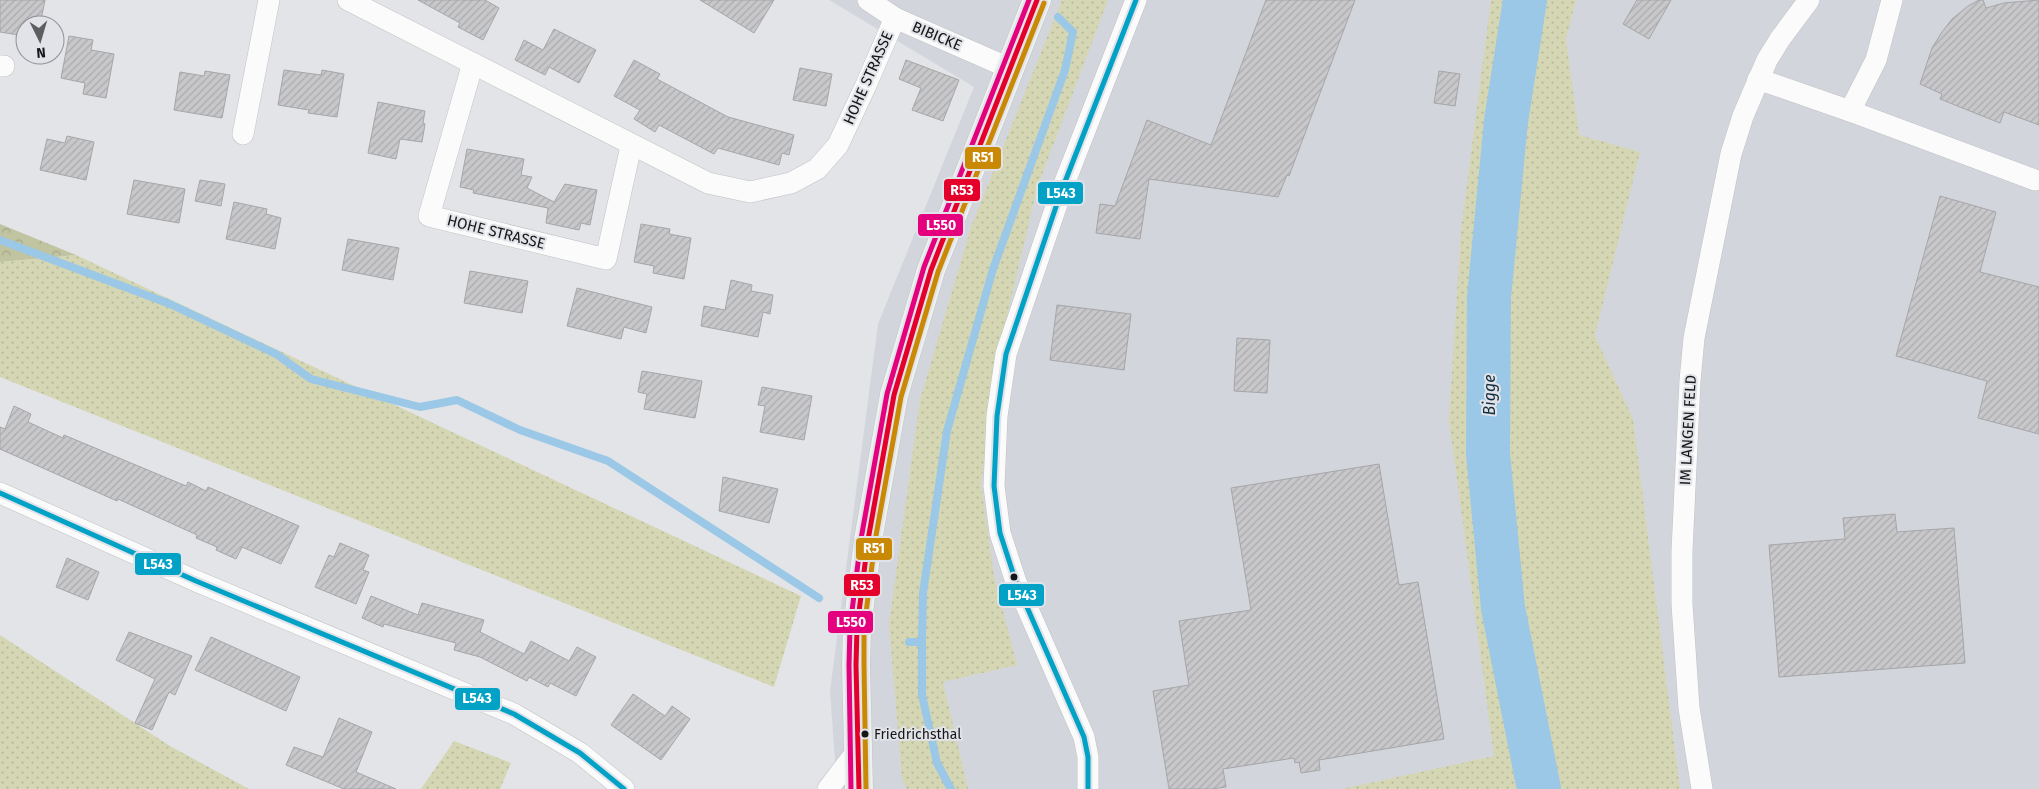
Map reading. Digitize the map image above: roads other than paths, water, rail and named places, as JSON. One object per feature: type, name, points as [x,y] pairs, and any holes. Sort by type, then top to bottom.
[{"type":"main road","points":[[859,789],[856,665],[858,619],[868,540],[894,395],[931,270],[1037,0]]},
{"type":"street","points":[[243,134],[269,0]]},
{"type":"street","name":"HOHE STRASSE","points":[[348,0],[473,63],[630,146],[708,184],[750,192],[791,183],[817,169],[838,145],[895,18]]},
{"type":"street","name":"BIBICKE","points":[[868,0],[895,18],[1009,68]]},
{"type":"street","points":[[1088,789],[1088,757],[1084,737],[1016,582],[1000,533],[994,486],[997,416],[1006,354],[1012,336],[1061,192],[1136,0]]},
{"type":"street","name":"IM LANGEN FELD","points":[[1702,789],[1689,708],[1682,604],[1682,551],[1690,381],[1694,338],[1730,154],[1742,116],[1758,79],[1780,39],[1809,0]]},
{"type":"street","points":[[1850,111],[1876,60],[1892,0]]},
{"type":"street","name":"HOHE STRASSE","points":[[473,63],[429,216],[606,258],[630,146]]},
{"type":"street","points":[[1758,79],[2035,180]]},
{"type":"street","points":[[0,493],[196,581],[514,714],[580,753],[624,789]]},
{"type":"street","points":[[828,789],[857,751]]},
{"type":"waterway","name":"Bigge","points":[[1525,0],[1506,121],[1489,297],[1488,454],[1503,608],[1539,789]]},
{"type":"waterway","points":[[922,642],[923,593],[947,431],[993,269],[1065,70],[1073,32],[1058,17]]},
{"type":"waterway","points":[[0,240],[170,304],[276,354],[311,379],[420,407],[457,400],[520,430],[608,461],[819,598]]},
{"type":"waterway","points":[[909,642],[922,642],[922,695],[937,763],[951,789]]},
{"type":"place","name":"Friedrichsthal","points":[[865,734]]}]
